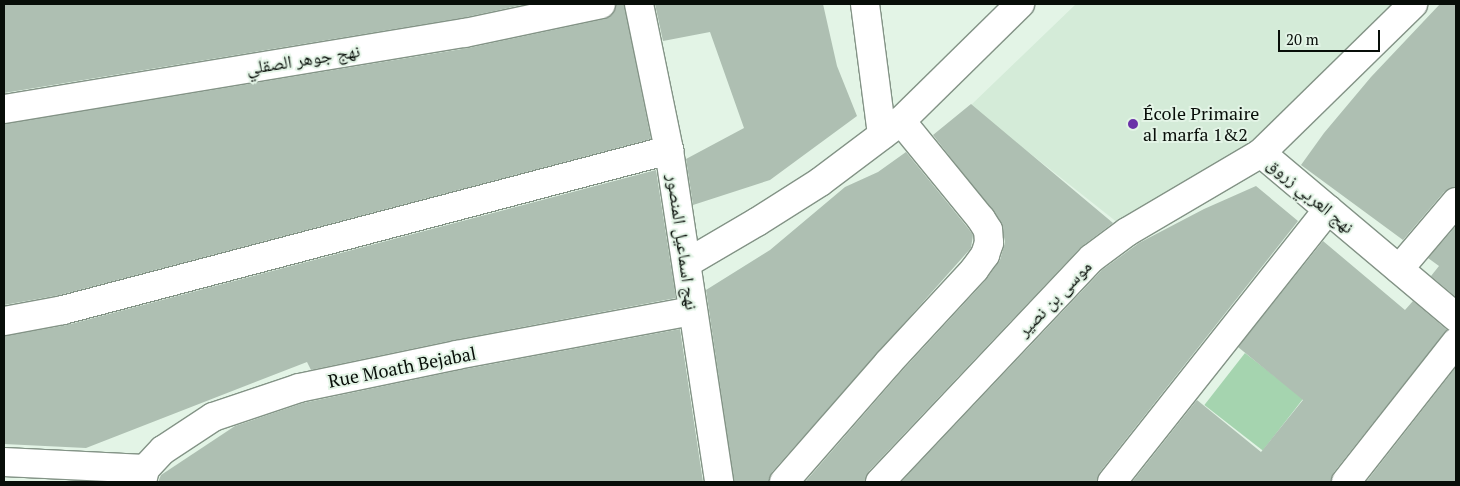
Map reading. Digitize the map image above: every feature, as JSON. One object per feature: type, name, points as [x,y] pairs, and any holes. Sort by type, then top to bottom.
[{"type":"street","name":"نهج جوهر الصقلي","points":[[4,109],[465,33],[601,4]]},
{"type":"street","name":"نهج اسماعيل المنصور","points":[[639,4],[669,150],[719,482]]},
{"type":"street","points":[[784,482],[888,363],[974,270],[985,255],[990,243],[988,230],[981,219],[892,128],[865,4]]},
{"type":"street","points":[[687,263],[820,182],[892,128],[1020,4]]},
{"type":"street","name":"نهج العربي زروق","points":[[1413,4],[1261,153],[1456,317]]},
{"type":"street","points":[[4,321],[63,310],[669,150]]},
{"type":"street","name":"موسى بن نصير","points":[[880,482],[1092,258],[1127,232],[1261,153]]},
{"type":"street","points":[[1399,269],[1456,202]]},
{"type":"street","points":[[1112,482],[1328,209]]},
{"type":"street","name":"Rue Moath Bejabal","points":[[144,476],[163,450],[213,417],[299,388],[457,355],[693,311]]},
{"type":"street","points":[[1346,482],[1456,342]]},
{"type":"street","points":[[4,462],[144,476]]},
{"type":"shaded area","name":"École Primaire al marfa 1&2","points":[[1076,4],[1398,4],[1254,142],[1177,185],[1118,223],[970,106]]},
{"type":"green space","points":[[1245,353],[1303,399],[1263,451],[1204,405]]},
{"type":"building","points":[[4,4],[527,4],[462,18],[4,93]]},
{"type":"building","points":[[616,4],[624,4],[651,139],[60,295],[4,305],[4,124],[468,48],[604,19],[612,15]]},
{"type":"building","points":[[655,4],[823,4],[837,66],[857,116],[770,180],[693,205],[686,159],[744,128],[710,32],[663,41]]},
{"type":"building","points":[[1440,4],[1456,4],[1456,187],[1444,192],[1403,240],[1301,165],[1324,133],[1371,77]]},
{"type":"building","points":[[971,104],[1113,223],[1081,247],[869,471],[865,482],[805,482],[900,373],[985,281],[1000,260],[1005,242],[1001,222],[933,135]]},
{"type":"building","points":[[906,152],[973,235],[971,248],[772,472],[769,482],[734,482],[706,290],[770,250],[845,187],[878,172]]},
{"type":"building","points":[[656,170],[676,298],[454,340],[311,370],[307,362],[86,448],[4,444],[4,336],[67,325]]},
{"type":"building","points":[[1256,186],[1298,221],[1100,472],[1097,482],[901,482],[1102,270],[1139,243],[1204,209]]},
{"type":"building","points":[[1456,226],[1456,297],[1431,276],[1439,266],[1428,258]]},
{"type":"building","points":[[1323,241],[1405,310],[1413,301],[1447,330],[1334,472],[1331,482],[1132,482],[1197,400],[1261,452],[1303,400],[1238,347]]},
{"type":"building","points":[[680,329],[703,482],[158,482],[161,475],[235,426],[303,403],[460,370]]},
{"type":"building","points":[[1456,367],[1456,482],[1366,482]]},
{"type":"place","name":"École Primaire al marfa 1&2","points":[[1133,124]]}]
